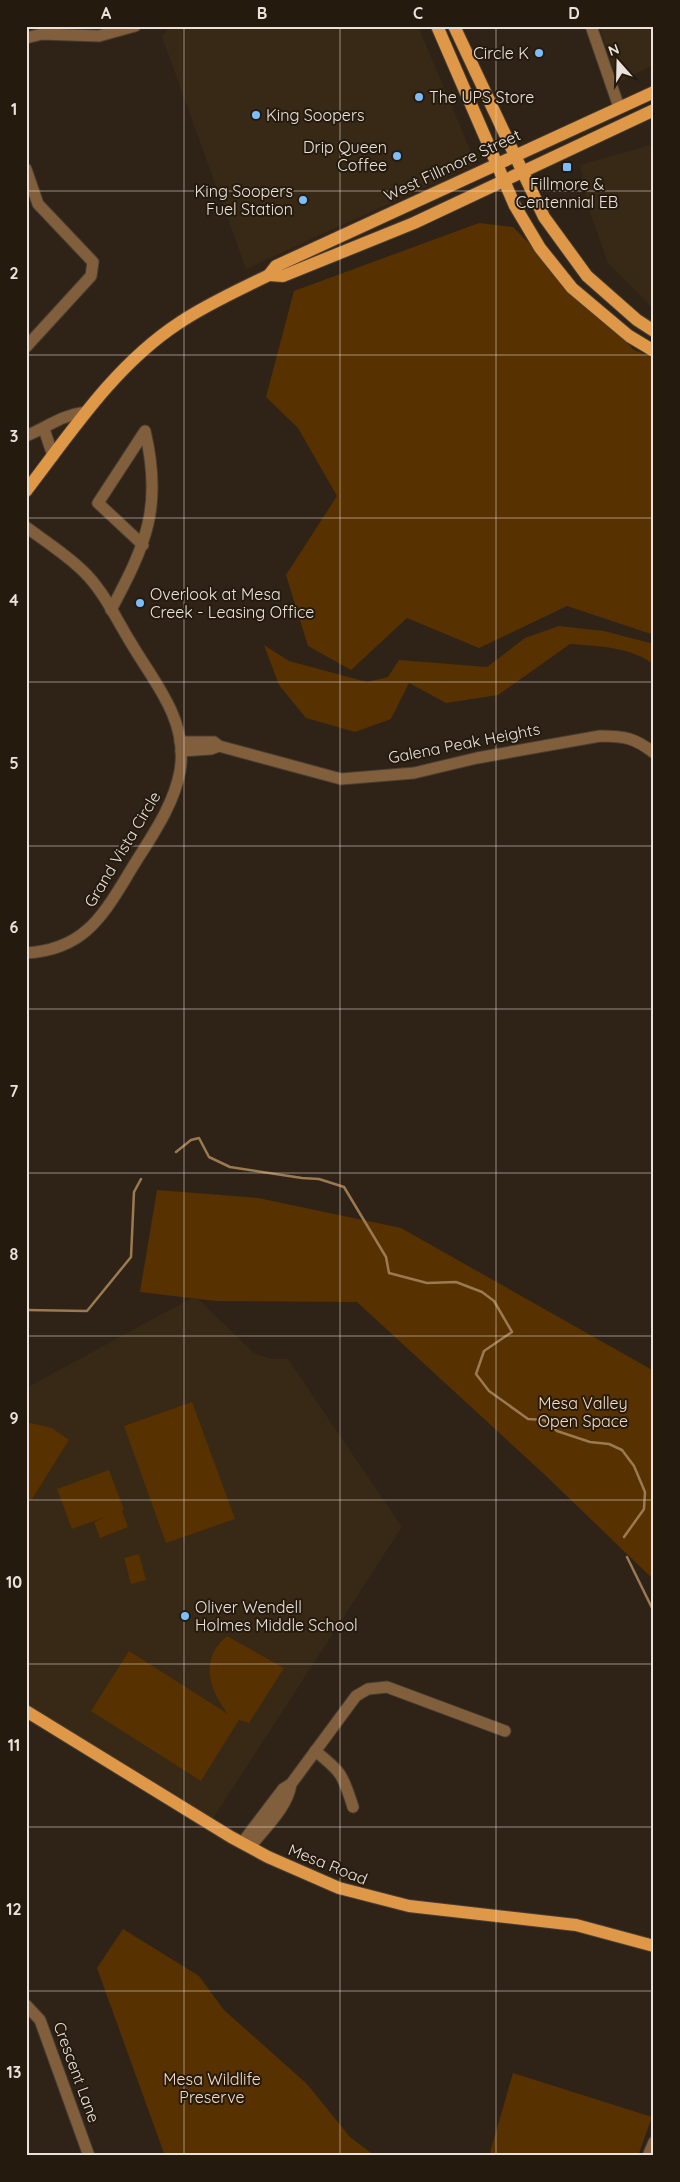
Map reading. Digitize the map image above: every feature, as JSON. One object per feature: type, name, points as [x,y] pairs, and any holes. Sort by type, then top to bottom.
[{"type":"main road","points":[[437,26],[496,163],[527,227],[572,288],[629,336],[654,351]]},
{"type":"main road","points":[[456,28],[544,217],[587,276],[636,320],[654,331]]},
{"type":"main road","name":"West Fillmore Street","points":[[26,491],[86,412],[121,372],[164,333],[209,305],[269,275],[276,266],[514,154],[654,92]]},
{"type":"main road","name":"West Fillmore Street","points":[[269,275],[283,276],[414,223],[654,110]]},
{"type":"main road","points":[[616,128],[654,119]]},
{"type":"main road","name":"Mesa Road","points":[[26,1711],[246,1845],[339,1888],[383,1901],[427,1909],[576,1924],[654,1946]]},
{"type":"street","points":[[26,38],[53,33],[98,36],[135,26]]},
{"type":"street","points":[[591,26],[619,107]]},
{"type":"street","points":[[26,169],[38,204],[92,262],[93,270],[91,276],[26,347]]},
{"type":"street","points":[[26,436],[44,429],[63,416],[86,412]]},
{"type":"street","points":[[44,429],[53,456]]},
{"type":"street","points":[[111,610],[134,566],[143,545],[147,533],[154,490],[152,461],[145,432],[98,503],[143,545]]},
{"type":"street","name":"Grand Vista Circle","points":[[26,527],[82,570],[97,588],[167,701],[173,715],[181,746],[181,769],[172,798],[102,917],[82,936],[67,944],[52,950],[26,953]]},
{"type":"street","name":"Galena Peak Heights","points":[[181,746],[214,742],[219,746],[341,779],[414,773],[495,754],[600,736],[620,736],[638,740],[654,753]]},
{"type":"street","points":[[246,1845],[266,1819],[283,1789],[291,1784],[352,1701],[361,1692],[374,1687],[387,1688],[505,1731]]},
{"type":"street","points":[[315,1751],[337,1768],[342,1775],[353,1807]]},
{"type":"street","name":"Crescent Lane","points":[[26,2005],[40,2020],[89,2156]]},
{"type":"street","points":[[648,2156],[654,2142]]},
{"type":"shaded area","points":[[169,26],[418,26],[476,164],[246,269],[162,37]]},
{"type":"shaded area","points":[[599,26],[654,26],[654,65],[618,82]]},
{"type":"shaded area","points":[[654,144],[654,310],[608,263],[589,210],[580,165]]},
{"type":"shaded area","name":"Oliver Wendell Holmes Middle School","points":[[195,1296],[254,1353],[271,1359],[288,1359],[402,1527],[212,1820],[26,1705],[26,1388]]},
{"type":"green space","points":[[479,223],[513,227],[634,350],[654,358],[654,635],[567,606],[479,648],[407,618],[351,670],[308,646],[286,575],[337,496],[298,428],[266,397],[294,291]]},
{"type":"green space","points":[[559,626],[604,631],[654,644],[654,665],[636,654],[614,648],[570,644],[498,695],[446,703],[409,683],[391,719],[355,732],[306,718],[279,685],[264,645],[289,661],[367,682],[388,677],[399,660],[487,667],[525,638]]},
{"type":"green space","name":"Mesa Valley Open Space","points":[[157,1190],[258,1198],[401,1228],[654,1371],[654,1580],[545,1475],[357,1302],[216,1301],[140,1292]]},
{"type":"green space","points":[[192,1402],[235,1519],[166,1543],[124,1426]]},
{"type":"green space","points":[[26,1422],[52,1428],[69,1440],[32,1499],[26,1501]]},
{"type":"green space","points":[[109,1470],[124,1510],[122,1511],[128,1527],[100,1538],[94,1522],[108,1516],[72,1529],[57,1489]]},
{"type":"green space","points":[[139,1554],[146,1580],[131,1584],[124,1558]]},
{"type":"green space","points":[[227,1636],[284,1668],[249,1723],[239,1720],[201,1781],[91,1711],[129,1651],[228,1714],[216,1695],[210,1675],[210,1664],[213,1655],[218,1645]]},
{"type":"green space","name":"Mesa Wildlife Preserve","points":[[123,1929],[199,1976],[224,2010],[307,2084],[350,2137],[375,2156],[165,2156],[97,1968]]},
{"type":"green space","points":[[513,2073],[652,2117],[638,2156],[489,2156]]},
{"type":"waterway","points":[[176,1152],[191,1140],[199,1138],[209,1157],[230,1167],[319,1179],[344,1187],[386,1257],[389,1273],[427,1283],[456,1282],[482,1292],[494,1301],[512,1332],[484,1351],[476,1374],[489,1391],[528,1419],[544,1420],[557,1431],[590,1442],[609,1444],[622,1450],[634,1466],[645,1492],[644,1509],[624,1537]]},
{"type":"waterway","points":[[26,1310],[87,1311],[131,1257],[134,1192],[141,1179]]},
{"type":"waterway","points":[[627,1557],[654,1612]]},
{"type":"place","name":"Circle K","points":[[539,53]]},
{"type":"place","name":"The UPS Store","points":[[419,97]]},
{"type":"place","name":"King Soopers","points":[[256,115]]},
{"type":"place","name":"Drip Queen Coffee","points":[[397,156]]},
{"type":"place","name":"Fillmore & Centennial EB","points":[[567,167]]},
{"type":"place","name":"King Soopers Fuel Station","points":[[303,200]]},
{"type":"place","name":"Overlook at Mesa Creek - Leasing Office","points":[[140,603]]},
{"type":"place","name":"Oliver Wendell Holmes Middle School","points":[[185,1616]]}]
